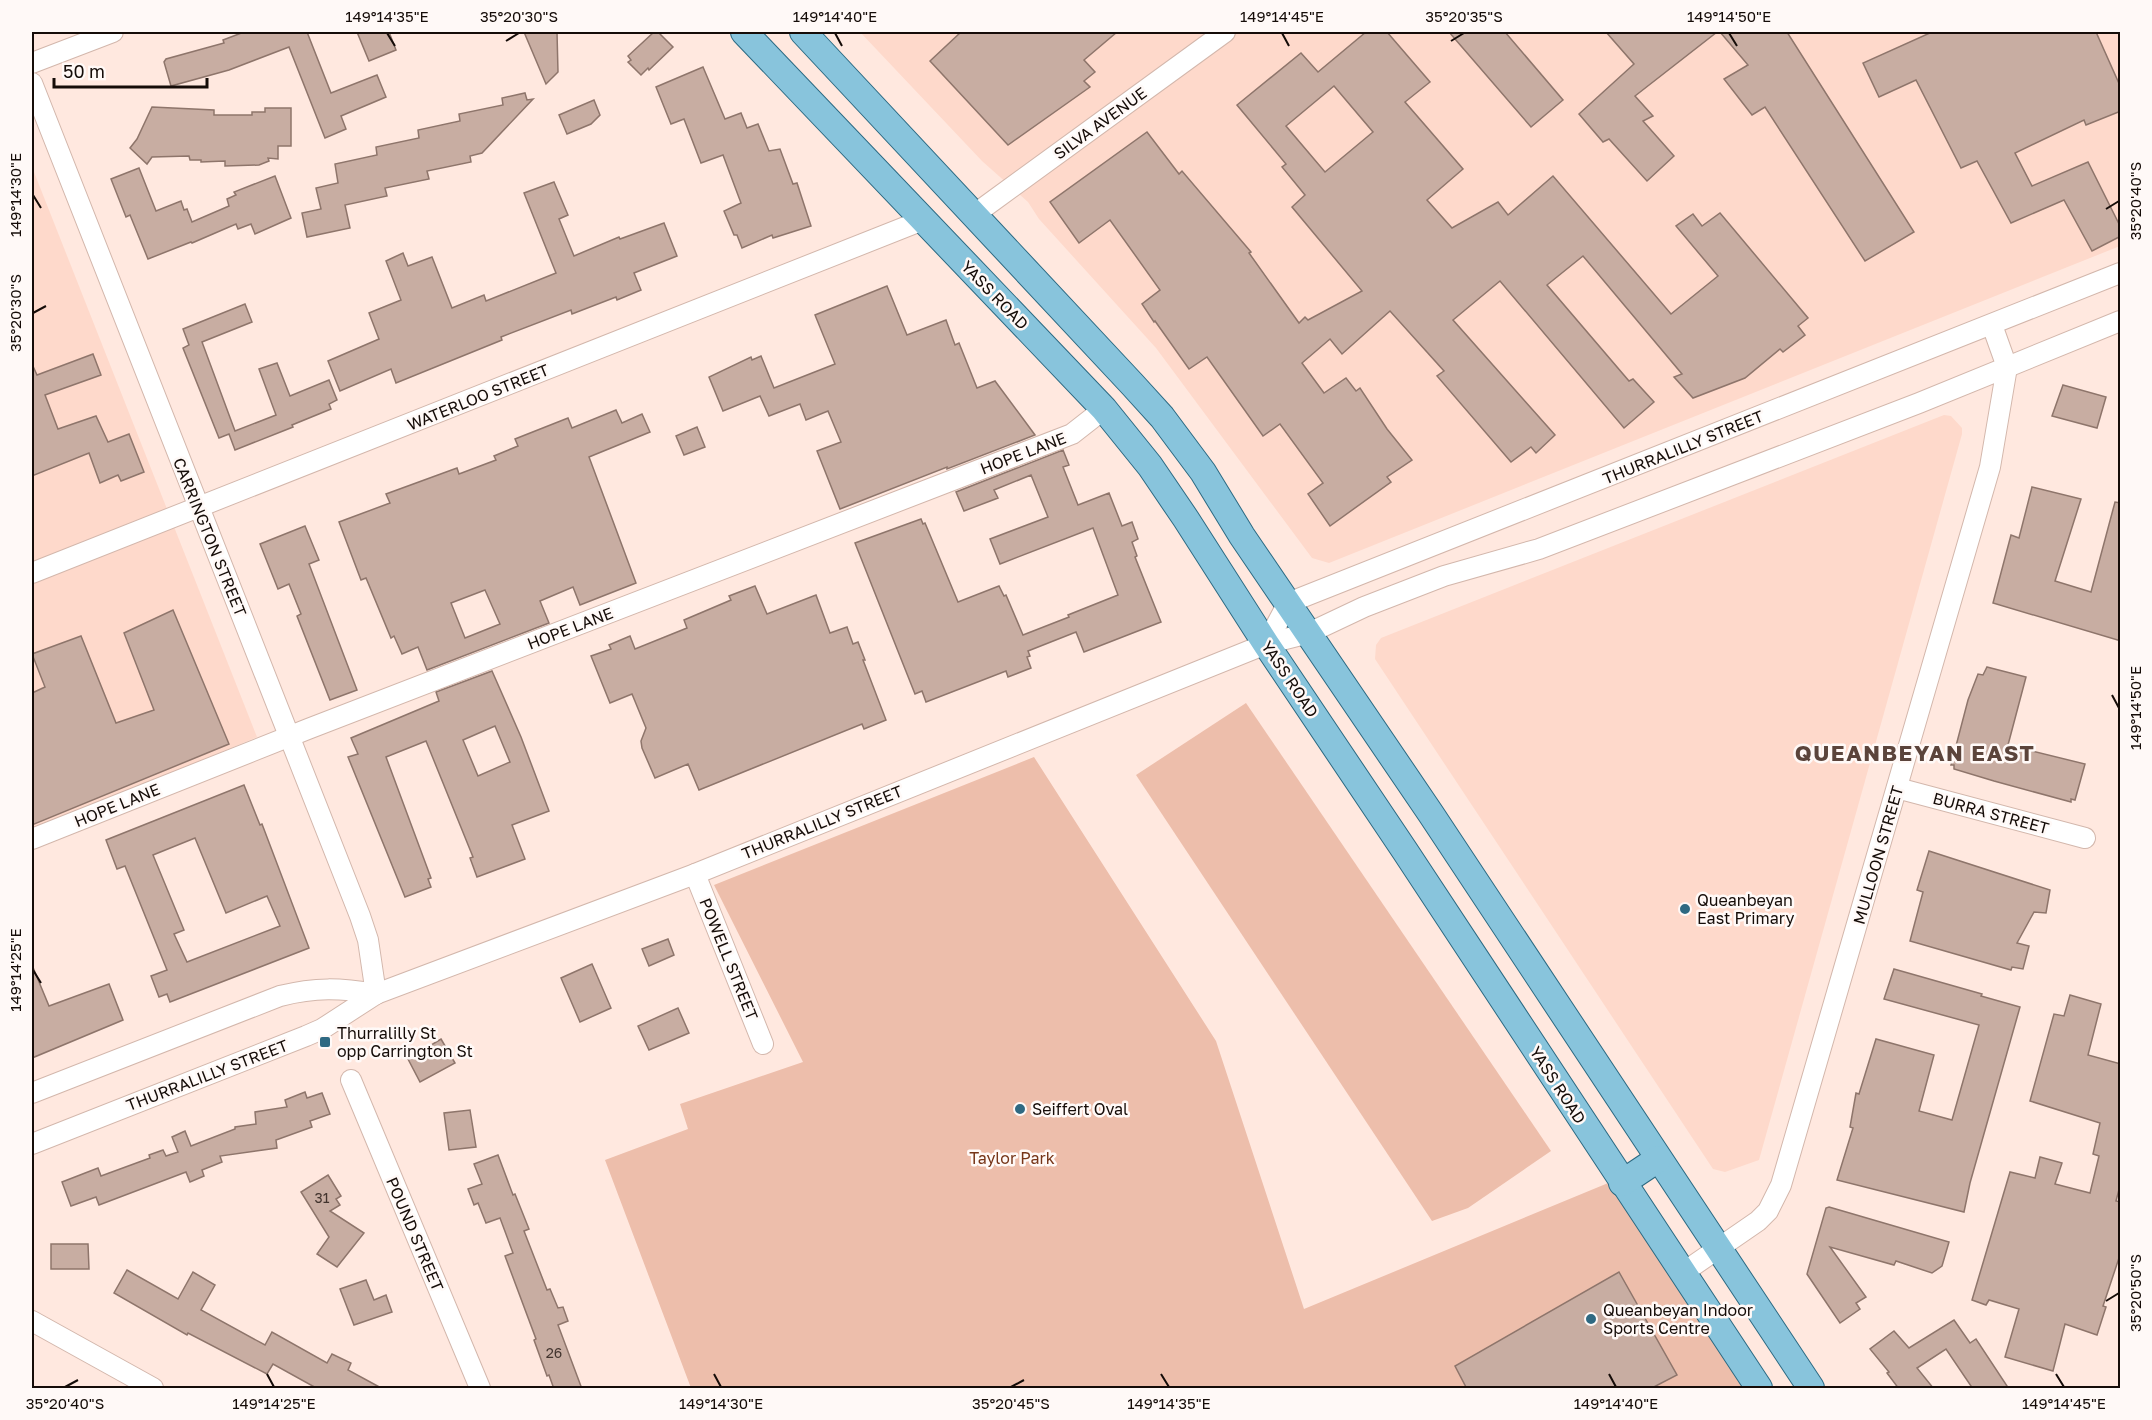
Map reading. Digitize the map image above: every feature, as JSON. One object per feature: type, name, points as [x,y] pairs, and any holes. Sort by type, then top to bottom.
[{"type":"main road","name":"YASS ROAD","points":[[744,32],[1104,409],[1156,475],[1622,1183],[1684,1272],[1759,1389]]},
{"type":"main road","points":[[803,32],[1162,417],[1203,472],[1242,536],[1309,633],[1812,1389]]},
{"type":"main road","points":[[923,220],[975,214]]},
{"type":"main road","points":[[1622,1183],[1658,1160]]},
{"type":"street","points":[[32,63],[113,32]]},
{"type":"street","name":"SILVA AVENUE","points":[[975,214],[1225,32]]},
{"type":"street","name":"CARRINGTON STREET","points":[[32,83],[364,928],[376,994]]},
{"type":"street","name":"WATERLOO STREET","points":[[32,573],[923,220]]},
{"type":"street","name":"THURRALILLY STREET","points":[[1288,603],[2121,273]]},
{"type":"street","name":"THURRALILLY STREET","points":[[32,1144],[306,1036],[322,1029],[376,994],[695,873],[1266,644],[1309,633],[1364,607],[1453,573],[1539,549],[1919,403],[2121,321]]},
{"type":"street","name":"MULLOON STREET","points":[[1684,1272],[1764,1216],[1781,1185],[1990,467],[2007,367],[1992,325]]},
{"type":"street","name":"HOPE LANE","points":[[32,839],[1072,434],[1104,409]]},
{"type":"street","points":[[1266,644],[1288,603]]},
{"type":"street","name":"BURRA STREET","points":[[1897,788],[2085,838]]},
{"type":"street","name":"POWELL STREET","points":[[695,873],[763,1044]]},
{"type":"street","name":"THURRALILLY STREET","points":[[32,1093],[280,996],[312,989],[331,988],[376,994]]},
{"type":"street","name":"POUND STREET","points":[[351,1080],[480,1389]]},
{"type":"street","points":[[32,1321],[153,1389]]},
{"type":"shaded area","points":[[860,32],[2120,32],[2120,246],[1329,563],[1312,558],[1156,348],[1039,219],[1028,202],[982,161]]},
{"type":"shaded area","points":[[32,167],[257,737],[32,832]]},
{"type":"shaded area","name":"Queanbeyan East Primary","points":[[1944,415],[1951,416],[1962,428],[1962,434],[1759,1160],[1725,1172],[1713,1169],[1375,659],[1376,645],[1381,638]]},
{"type":"green space","points":[[1246,703],[1551,1151],[1468,1208],[1432,1221],[1136,775]]},
{"type":"green space","name":"Taylor Park","points":[[1034,757],[1216,1041],[1304,1309],[1613,1181],[1751,1388],[691,1388],[605,1160],[688,1129],[680,1104],[803,1062],[714,885]]},
{"type":"building","points":[[244,32],[307,32],[331,93],[377,75],[386,97],[341,116],[346,129],[325,138],[289,47],[229,70],[171,86],[164,62],[166,59],[224,43],[223,40]]},
{"type":"building","points":[[357,32],[389,32],[396,50],[369,61]]},
{"type":"building","points":[[524,32],[557,32],[558,72],[546,84]]},
{"type":"building","points":[[654,32],[658,32],[673,47],[641,75],[628,62],[631,60],[628,56]]},
{"type":"building","points":[[961,32],[1117,32],[1084,60],[1095,72],[1084,81],[1090,87],[1008,145],[930,61]]},
{"type":"building","points":[[1366,32],[1387,32],[1430,82],[1405,102],[1463,169],[1427,200],[1452,228],[1498,202],[1508,215],[1553,176],[1671,314],[1718,276],[1676,226],[1693,214],[1702,226],[1720,213],[1808,318],[1798,326],[1805,335],[1783,352],[1780,349],[1745,378],[1693,398],[1674,377],[1682,374],[1583,256],[1547,285],[1629,381],[1633,379],[1654,402],[1624,428],[1500,281],[1453,320],[1555,435],[1536,453],[1531,447],[1511,462],[1437,376],[1444,371],[1390,311],[1342,354],[1330,339],[1302,363],[1324,393],[1346,378],[1356,391],[1360,388],[1387,429],[1412,460],[1387,477],[1391,482],[1330,526],[1308,494],[1323,483],[1280,424],[1263,436],[1207,357],[1189,369],[1154,322],[1142,304],[1160,290],[1110,220],[1079,243],[1050,202],[1147,132],[1179,174],[1182,171],[1251,252],[1249,253],[1299,323],[1305,317],[1308,320],[1362,291],[1292,207],[1305,195],[1282,167],[1286,164],[1237,105],[1301,53],[1318,72]],"holes":[[[1334,86],[1373,132],[1325,172],[1286,126]]]},
{"type":"building","points":[[1449,32],[1505,32],[1563,100],[1531,127]]},
{"type":"building","points":[[1606,32],[1717,32],[1635,96],[1653,116],[1643,121],[1674,156],[1647,181],[1609,139],[1603,142],[1579,114],[1634,64]]},
{"type":"building","points":[[1720,32],[1787,32],[1914,232],[1865,261],[1765,107],[1752,115],[1724,79],[1748,65]]},
{"type":"building","points":[[1932,32],[2096,32],[2121,88],[2121,111],[2086,125],[2084,120],[2015,153],[2032,186],[2088,162],[2121,228],[2121,236],[2092,251],[2064,200],[2011,223],[1977,161],[1961,168],[1916,80],[1879,97],[1863,63]]},
{"type":"building","points":[[703,67],[725,119],[741,113],[747,128],[758,124],[769,151],[780,149],[793,184],[797,183],[811,226],[773,238],[772,235],[742,248],[724,211],[741,203],[723,155],[701,163],[684,119],[671,124],[656,87]]},
{"type":"building","points":[[525,93],[527,100],[533,99],[482,153],[470,156],[471,162],[427,171],[429,179],[385,188],[387,196],[345,205],[350,228],[307,237],[302,213],[321,209],[316,188],[338,183],[335,164],[377,155],[376,147],[419,138],[418,130],[460,121],[459,114],[503,105],[502,98]]},
{"type":"building","points":[[594,100],[600,115],[591,124],[567,134],[559,115]]},
{"type":"building","points":[[152,107],[214,110],[214,115],[252,115],[252,112],[265,112],[265,108],[291,108],[291,146],[278,146],[278,159],[268,158],[269,161],[259,165],[225,166],[225,161],[201,162],[201,160],[190,160],[189,156],[152,157],[147,164],[130,148],[137,139]]},
{"type":"building","points":[[139,168],[156,211],[181,201],[192,222],[229,206],[227,199],[236,195],[234,192],[275,176],[291,218],[255,234],[251,224],[238,229],[236,224],[148,259],[130,215],[126,217],[111,179]]},
{"type":"building","points":[[554,182],[568,215],[559,219],[574,256],[619,237],[620,239],[664,223],[677,256],[634,273],[641,290],[617,300],[616,297],[572,314],[571,310],[501,337],[502,340],[396,383],[391,369],[340,391],[328,361],[379,339],[369,313],[401,300],[386,261],[403,253],[408,266],[432,257],[452,308],[484,295],[486,301],[556,273],[524,193]]},
{"type":"building","points":[[887,286],[907,335],[946,320],[955,345],[959,343],[977,388],[995,381],[1035,435],[840,509],[817,451],[841,442],[828,411],[806,420],[800,404],[769,416],[760,396],[723,411],[709,377],[751,357],[752,360],[761,356],[774,388],[835,364],[815,315]]},
{"type":"building","points":[[245,304],[252,322],[202,342],[235,431],[276,415],[259,369],[277,363],[290,396],[329,380],[337,400],[329,404],[331,409],[235,450],[229,434],[219,438],[183,348],[189,345],[183,329]]},
{"type":"building","points":[[93,354],[101,375],[45,395],[58,429],[96,416],[108,442],[129,434],[144,472],[121,481],[118,475],[100,483],[89,453],[32,476],[32,364],[37,375]]},
{"type":"building","points":[[2063,385],[2106,397],[2097,428],[2052,416]]},
{"type":"building","points":[[616,410],[622,423],[642,414],[650,432],[589,457],[636,583],[580,605],[573,587],[540,601],[549,623],[427,670],[418,647],[402,654],[394,636],[391,638],[366,578],[361,580],[339,522],[390,503],[386,494],[457,468],[459,474],[496,460],[494,456],[518,446],[515,439],[568,418],[572,428]],"holes":[[[485,590],[500,624],[465,638],[451,603]]]},
{"type":"building","points":[[697,427],[705,447],[684,455],[676,436]]},
{"type":"building","points":[[1063,450],[1069,465],[1063,467],[1078,505],[1109,493],[1122,526],[1132,522],[1138,539],[1132,542],[1137,556],[1135,557],[1161,622],[1084,652],[1076,632],[1028,651],[1030,656],[1027,657],[1031,668],[1008,677],[1006,671],[926,702],[922,691],[915,694],[855,543],[921,519],[923,524],[925,523],[958,602],[999,586],[1004,596],[1006,595],[1023,635],[1069,617],[1068,615],[1118,595],[1093,528],[1000,564],[990,539],[1048,517],[1031,475],[994,490],[998,498],[964,511],[956,492]]},
{"type":"building","points":[[2032,487],[2081,499],[2055,581],[2091,592],[2115,502],[2121,503],[2121,641],[1993,603],[2011,535],[2019,538]]},
{"type":"building","points":[[305,526],[319,560],[309,564],[357,690],[330,700],[297,616],[301,614],[289,584],[278,589],[260,544]]},
{"type":"building","points":[[755,586],[767,614],[816,595],[830,633],[847,627],[853,644],[858,642],[886,720],[864,729],[862,724],[699,790],[688,764],[655,778],[642,748],[641,741],[646,728],[632,694],[610,703],[591,656],[611,649],[609,645],[630,636],[635,649],[687,628],[684,620],[731,600],[729,596]]},
{"type":"building","points":[[173,610],[229,744],[32,825],[32,693],[45,687],[32,654],[81,636],[116,723],[154,710],[124,633]]},
{"type":"building","points":[[1987,667],[2026,677],[2008,745],[2085,764],[2075,800],[2071,799],[2071,802],[1994,781],[1954,769],[1954,765],[1951,765],[1968,700],[1978,674],[1983,675]]},
{"type":"building","points":[[492,671],[521,737],[549,811],[512,825],[525,859],[477,877],[470,858],[473,857],[426,741],[386,757],[431,878],[428,879],[431,887],[405,897],[348,757],[358,754],[351,738],[439,701],[436,692]],"holes":[[[495,726],[510,762],[478,776],[463,740]]]},
{"type":"building","points":[[244,785],[260,825],[262,824],[309,948],[170,1002],[167,994],[159,997],[151,976],[167,970],[125,866],[117,869],[106,840]],"holes":[[[195,838],[226,913],[267,896],[280,926],[187,962],[174,934],[184,930],[153,855]]]},
{"type":"building","points":[[1929,851],[2050,890],[2046,913],[2034,912],[2017,943],[2029,946],[2023,969],[2012,967],[2011,970],[1910,941],[1923,892],[1917,890]]},
{"type":"building","points":[[668,939],[674,955],[649,966],[642,949]]},
{"type":"building","points":[[592,964],[611,1008],[580,1022],[561,978]]},
{"type":"building","points":[[32,965],[49,1006],[109,984],[123,1020],[32,1058]]},
{"type":"building","points":[[1894,969],[2020,1007],[1970,1183],[1964,1212],[1837,1180],[1853,1128],[1850,1127],[1856,1093],[1859,1094],[1876,1039],[1934,1055],[1919,1111],[1952,1120],[1979,1025],[1884,999]]},
{"type":"building","points":[[2070,995],[2101,1004],[2088,1055],[2121,1064],[2121,1182],[2116,1201],[2121,1202],[2121,1252],[2103,1306],[2106,1307],[2097,1335],[2065,1324],[2053,1371],[2005,1357],[2019,1309],[1989,1300],[1986,1305],[1972,1300],[2010,1172],[2035,1178],[2040,1157],[2062,1163],[2055,1184],[2090,1193],[2099,1156],[2093,1154],[2100,1123],[2030,1101],[2054,1014],[2064,1016]]},
{"type":"building","points":[[678,1008],[689,1033],[649,1050],[638,1026]]},
{"type":"building","points":[[441,1039],[455,1063],[420,1082],[408,1059]]},
{"type":"building","points":[[305,1092],[307,1098],[322,1093],[330,1114],[310,1121],[312,1127],[276,1140],[277,1148],[220,1156],[222,1162],[202,1170],[204,1176],[190,1182],[186,1172],[99,1205],[96,1197],[71,1206],[62,1182],[98,1168],[101,1176],[150,1158],[149,1155],[163,1150],[166,1156],[178,1152],[172,1137],[185,1131],[191,1146],[235,1129],[235,1127],[256,1124],[255,1112],[287,1107],[285,1100]]},
{"type":"building","points":[[470,1110],[476,1147],[449,1150],[444,1113]]},
{"type":"building","points":[[498,1155],[529,1229],[524,1231],[547,1290],[550,1289],[558,1308],[563,1307],[568,1321],[558,1325],[582,1389],[554,1389],[549,1375],[547,1376],[534,1340],[536,1339],[505,1256],[513,1253],[500,1218],[486,1223],[478,1203],[474,1205],[468,1189],[482,1184],[474,1164]]},
{"type":"building","points":[[328,1175],[341,1196],[336,1199],[340,1205],[330,1211],[364,1233],[337,1267],[317,1254],[329,1237],[301,1192]]},
{"type":"building","points":[[1826,1208],[1949,1242],[1942,1266],[1932,1273],[1896,1261],[1894,1265],[1830,1247],[1866,1297],[1856,1303],[1860,1309],[1840,1323],[1807,1274]]},
{"type":"building","points":[[51,1244],[88,1244],[89,1269],[51,1269]]},
{"type":"building","points":[[127,1270],[178,1299],[193,1272],[215,1285],[201,1310],[265,1345],[272,1332],[327,1363],[332,1354],[351,1363],[348,1370],[383,1389],[318,1389],[273,1364],[267,1374],[188,1333],[187,1335],[114,1293]]},
{"type":"building","name":"Queanbeyan Indoor Sports Centre","points":[[1619,1272],[1677,1375],[1650,1389],[1467,1389],[1455,1366]]},
{"type":"building","points":[[366,1280],[374,1300],[386,1295],[392,1312],[354,1325],[340,1289]]},
{"type":"building","points":[[1954,1320],[1970,1343],[1976,1339],[2009,1389],[1973,1389],[1946,1349],[1917,1368],[1934,1389],[1899,1389],[1887,1373],[1889,1372],[1870,1349],[1894,1331],[1909,1348]]},
{"type":"place","name":"Queanbeyan East Primary","points":[[1685,909]]},
{"type":"place","name":"Thurralilly St opp Carrington St","points":[[325,1042]]},
{"type":"place","name":"Seiffert Oval","points":[[1020,1109]]},
{"type":"place","name":"Queanbeyan Indoor Sports Centre","points":[[1591,1319]]},
{"type":"district","name":"QUEANBEYAN EAST","points":[[1915,753]]}]
